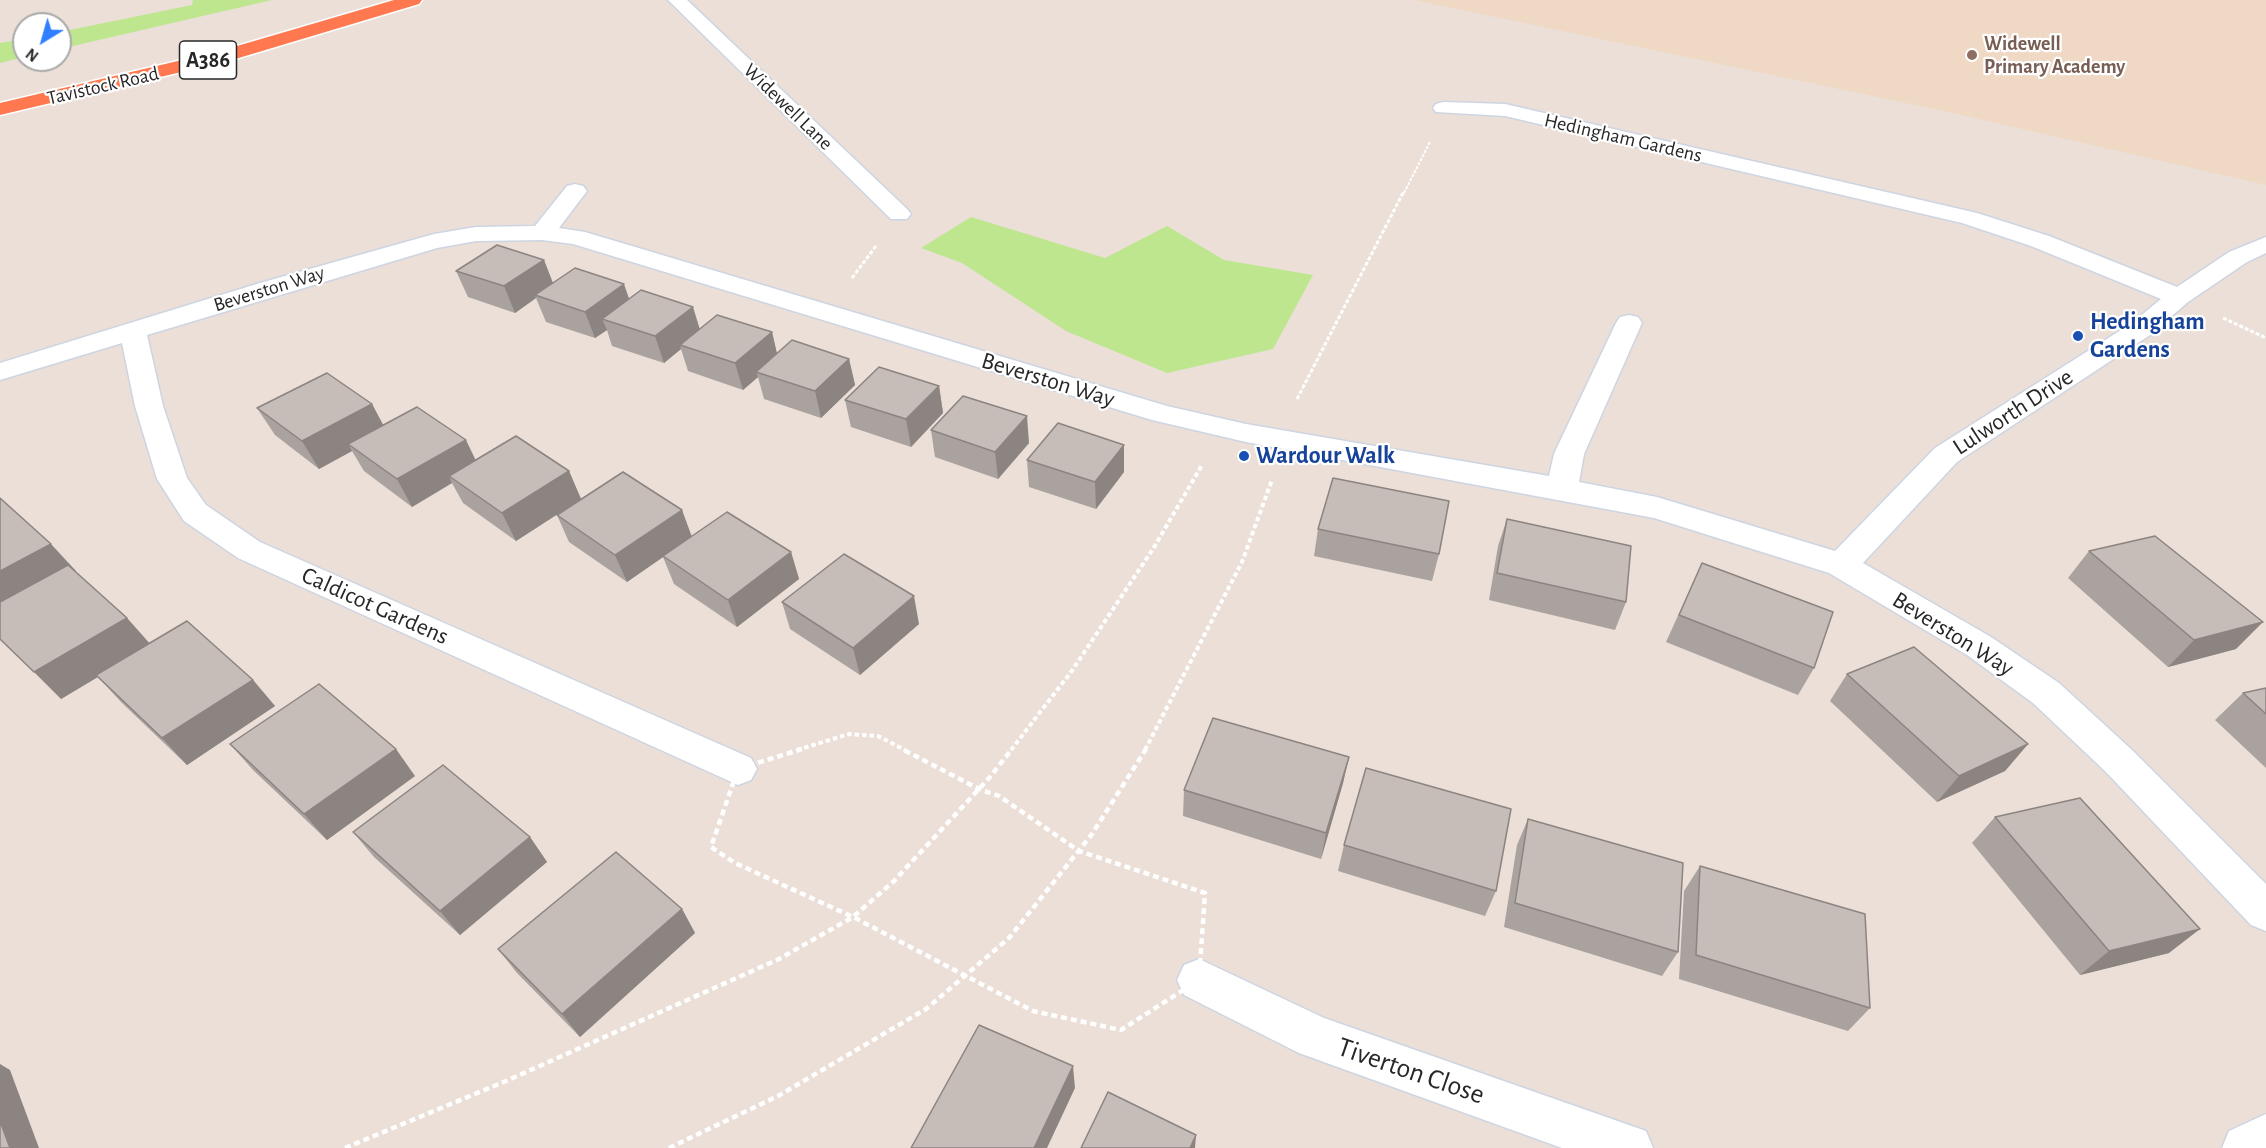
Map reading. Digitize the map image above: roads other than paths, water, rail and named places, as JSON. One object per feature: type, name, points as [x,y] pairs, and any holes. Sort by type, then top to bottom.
[{"type":"highway","name":"Tavistock Road","points":[[0,109],[225,56],[413,0]]},
{"type":"street","name":"Widewell Lane","points":[[677,0],[899,214]]},
{"type":"street","name":"Hedingham Gardens","points":[[1443,108],[1505,110],[1969,218],[2040,240],[2179,297]]},
{"type":"street","points":[[542,233],[575,191]]},
{"type":"street","name":"Beverston Way","points":[[0,372],[269,288],[434,241],[476,234],[542,233],[576,237],[1162,414],[1223,429],[1657,508],[1841,565],[1979,646],[2046,693],[2119,761],[2266,912]]},
{"type":"street","name":"Lulworth Drive","points":[[1841,565],[1946,455],[2141,329],[2179,297],[2238,257],[2266,244]]},
{"type":"street","points":[[1562,489],[1569,454],[1629,322]]},
{"type":"street","name":"Caldicot Gardens","points":[[133,331],[150,406],[172,479],[195,513],[249,550],[738,769]]},
{"type":"street","name":"Tiverton Close","points":[[1199,980],[1315,1037],[1629,1148]]},
{"type":"street","points":[[2246,1148],[2266,1138]]},
{"type":"place","name":"Widewell Primary Academy","points":[[1972,55]]},
{"type":"place","name":"Hedingham Gardens","points":[[2078,336]]},
{"type":"place","name":"Wardour Walk","points":[[1244,456]]}]
